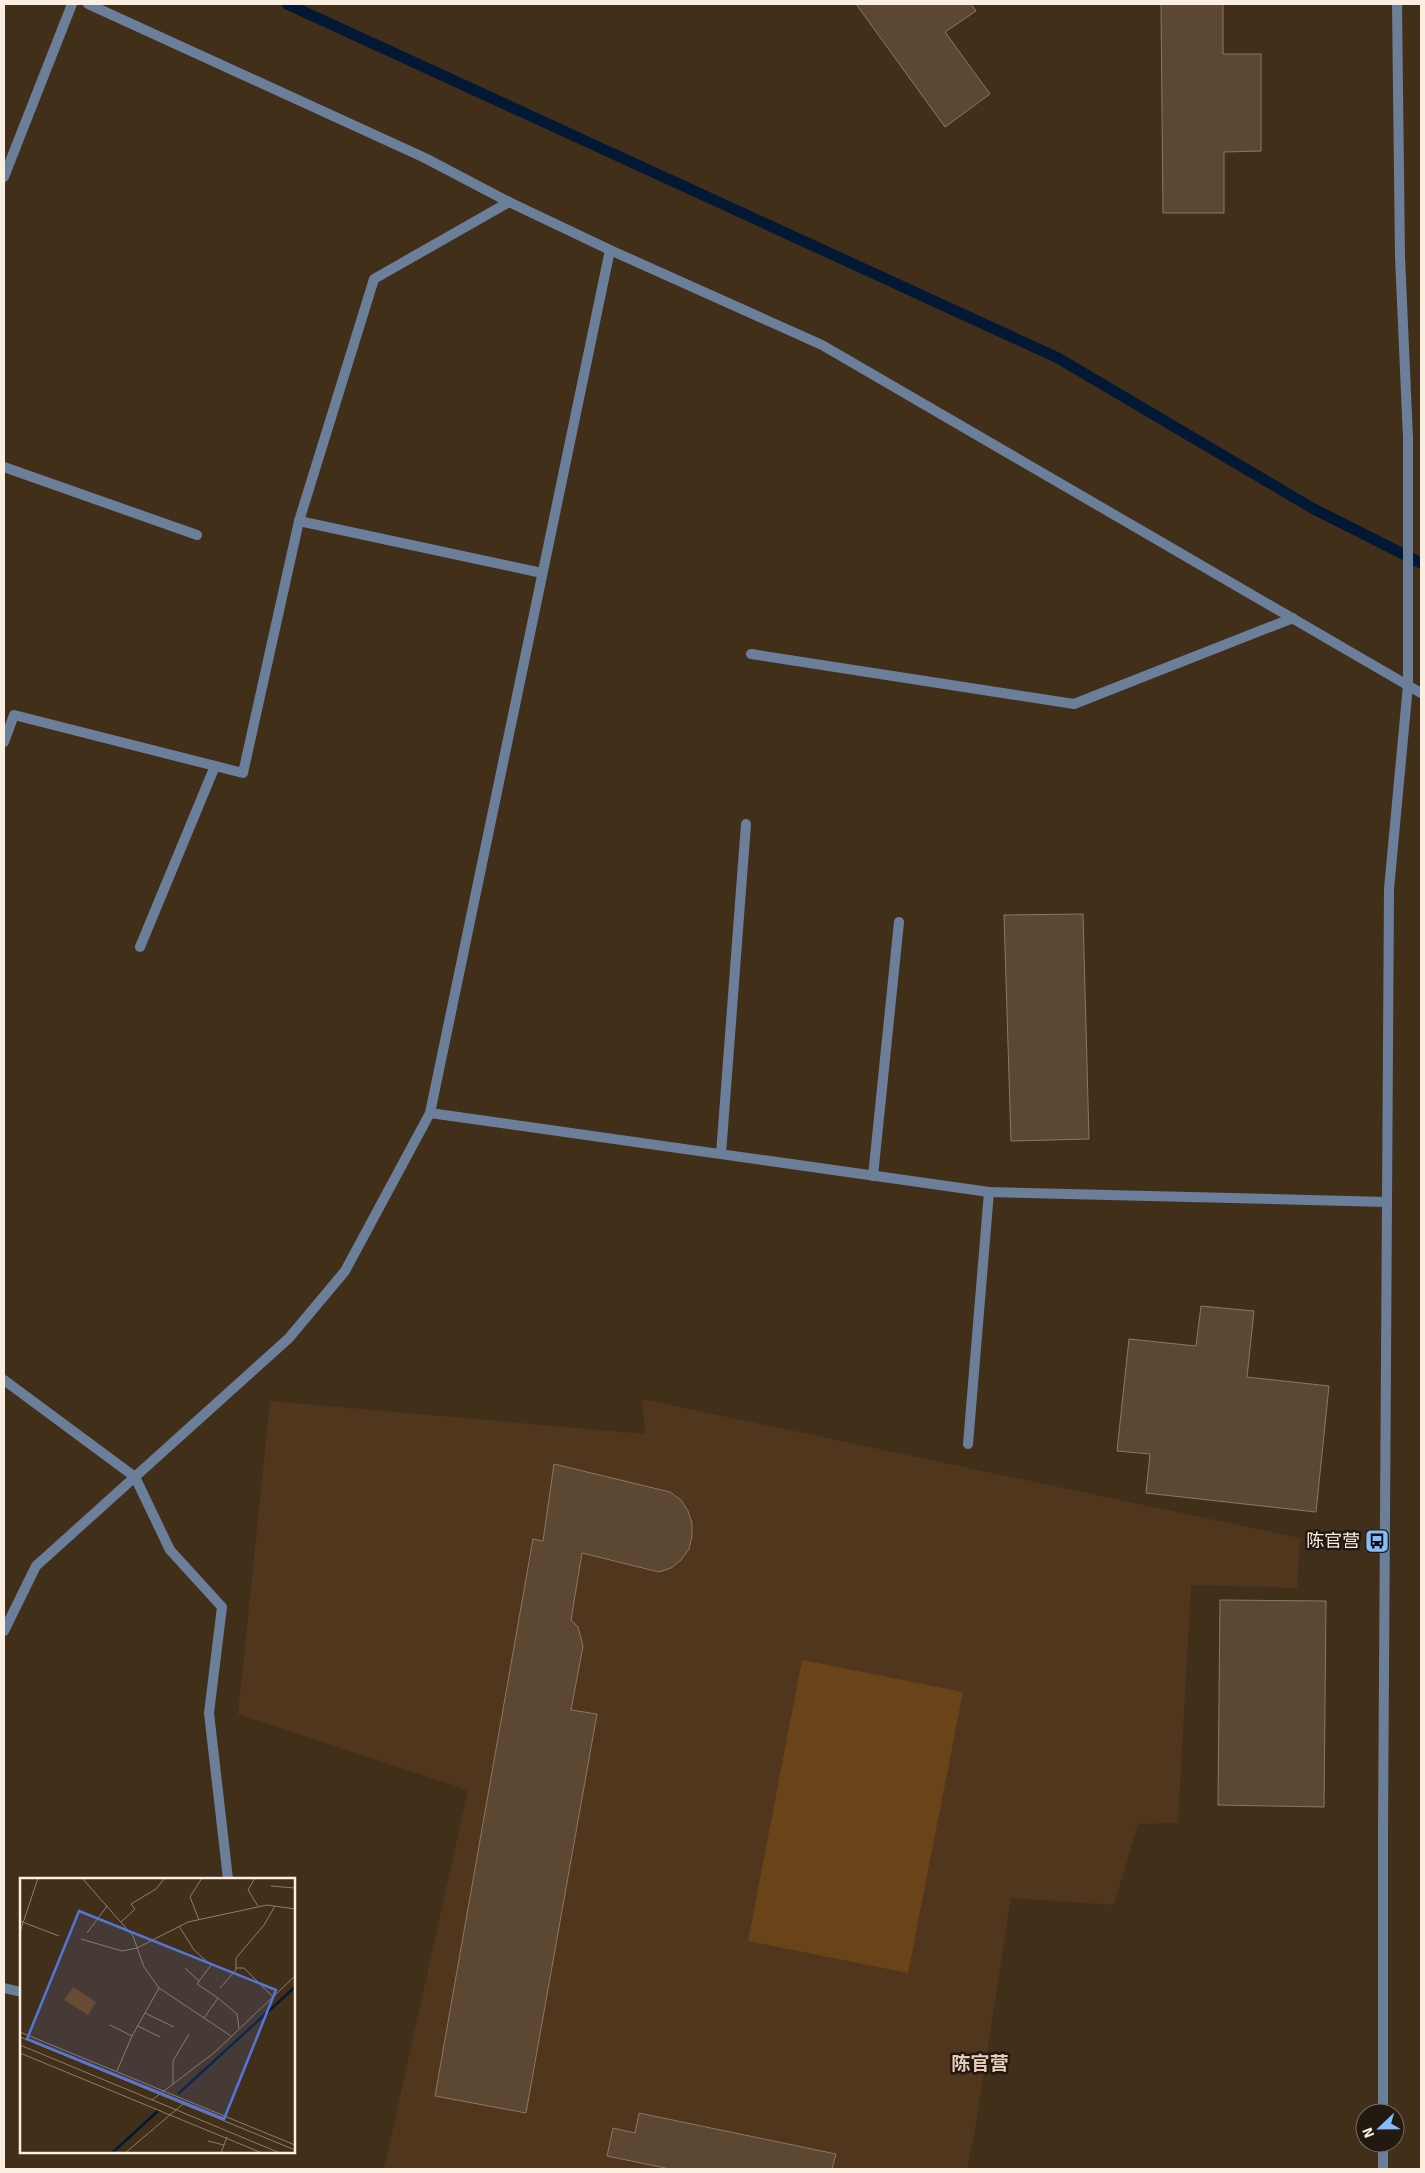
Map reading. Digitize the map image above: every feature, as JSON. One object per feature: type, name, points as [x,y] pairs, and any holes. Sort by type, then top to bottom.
[{"type":"street","points":[[4,177],[72,4]]},
{"type":"street","points":[[88,4],[425,158],[509,202],[610,250],[822,345],[1421,693]]},
{"type":"street","points":[[1383,2103],[1389,889],[1408,686],[1408,473],[1400,257],[1397,4]]},
{"type":"street","points":[[4,742],[14,715],[243,773],[299,520],[374,279],[509,202]]},
{"type":"street","points":[[4,1631],[36,1566],[289,1338],[345,1271],[430,1113],[610,250]]},
{"type":"street","points":[[4,467],[197,536]]},
{"type":"street","points":[[299,520],[542,573]]},
{"type":"street","points":[[751,654],[1074,704],[1293,618]]},
{"type":"street","points":[[140,946],[215,766]]},
{"type":"street","points":[[721,1154],[746,824]]},
{"type":"street","points":[[873,1176],[899,922]]},
{"type":"street","points":[[430,1113],[989,1192],[1387,1202]]},
{"type":"street","points":[[968,1444],[989,1192]]},
{"type":"street","points":[[4,1380],[135,1477],[170,1550],[222,1608],[209,1713],[228,1878]]},
{"type":"street","points":[[4,1988],[20,1992]]},
{"type":"street","points":[[1383,2153],[1383,2169]]},
{"type":"shaded area","points":[[642,1399],[1300,1538],[1297,1588],[1191,1585],[1178,1823],[1138,1824],[1114,1905],[1011,1898],[975,2130],[967,2169],[384,2169],[468,1790],[238,1714],[270,1401],[645,1434]]},
{"type":"shaded area","points":[[802,1660],[963,1692],[908,1973],[748,1941]]},
{"type":"building","points":[[856,4],[971,4],[976,11],[945,32],[990,94],[945,127]]},
{"type":"building","points":[[1161,4],[1223,4],[1223,54],[1261,54],[1261,151],[1224,152],[1224,213],[1163,213]]},
{"type":"building","points":[[1083,914],[1089,1139],[1011,1141],[1004,915]]},
{"type":"building","points":[[1201,1306],[1254,1311],[1247,1377],[1329,1386],[1316,1512],[1146,1493],[1150,1454],[1117,1451],[1129,1339],[1196,1346]]},
{"type":"building","points":[[554,1464],[670,1492],[681,1500],[688,1511],[692,1523],[692,1536],[689,1549],[681,1560],[671,1568],[659,1572],[582,1553],[571,1620],[578,1627],[583,1646],[571,1710],[597,1714],[526,2113],[435,2096],[533,1539],[543,1541]]},
{"type":"building","points":[[1220,1600],[1326,1601],[1324,1807],[1218,1805]]},
{"type":"building","points":[[639,2113],[836,2154],[832,2169],[670,2169],[607,2156],[613,2128],[635,2133]]},
{"type":"waterway","points":[[287,4],[1058,358],[1312,508],[1421,563]]},
{"type":"place","name":"陈官营","points":[[1377,1541]]},
{"type":"district","name":"陈官营","points":[[980,2064]]}]
